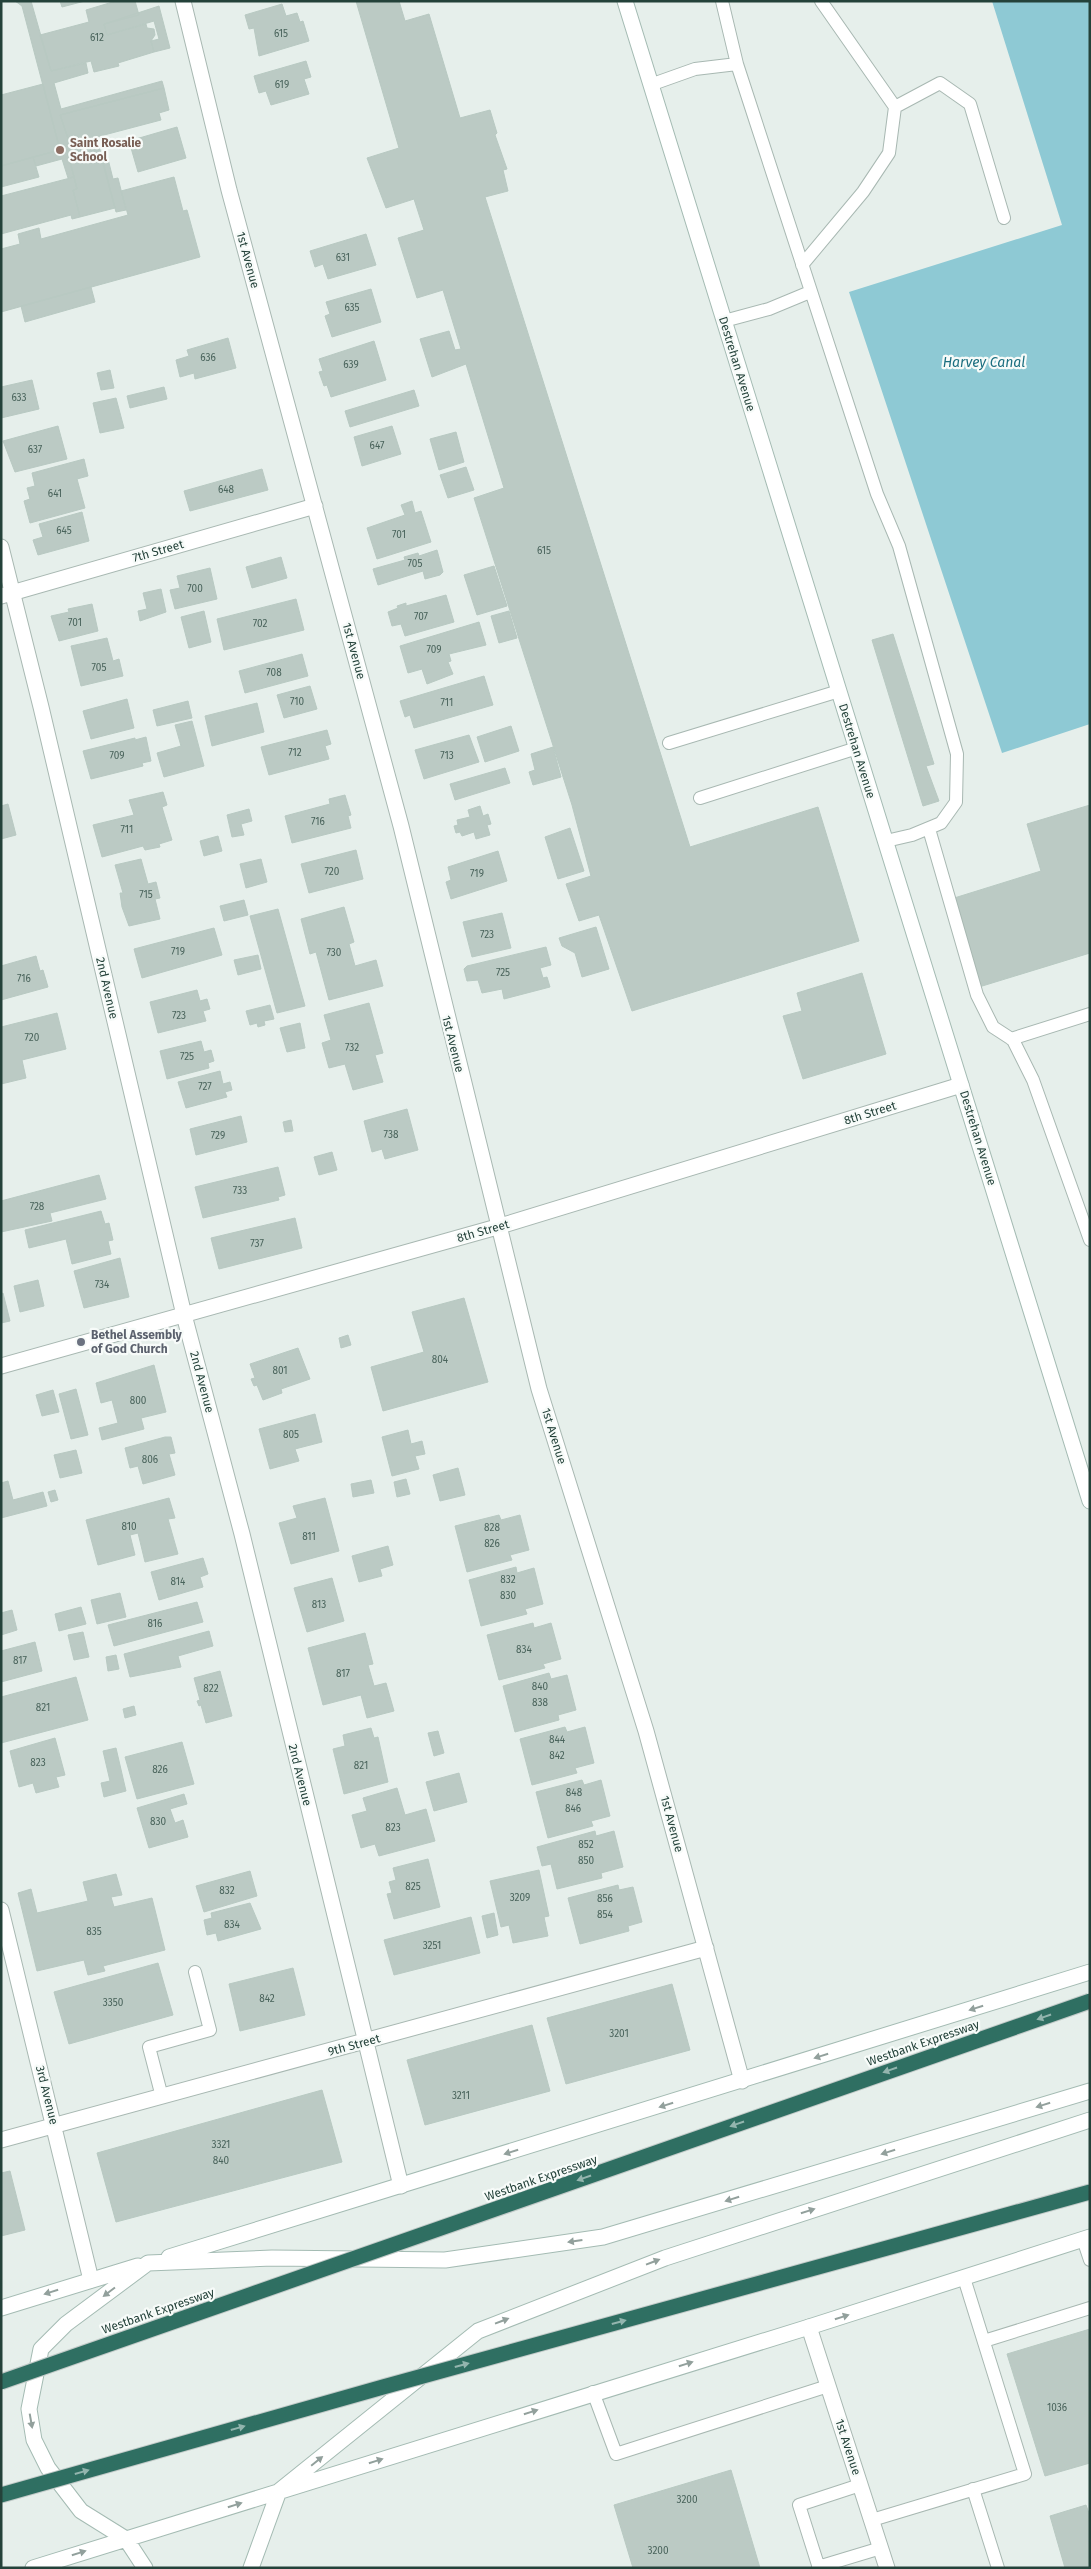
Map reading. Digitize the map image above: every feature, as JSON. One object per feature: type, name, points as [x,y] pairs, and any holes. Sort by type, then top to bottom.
[{"type":"highway","name":"Westbank Expressway","points":[[1,2382],[1090,2001]]},
{"type":"highway","points":[[1,2494],[1090,2192]]},
{"type":"street","name":"1st Avenue","points":[[183,1],[229,190],[401,826],[497,1227],[539,1390],[646,1731],[742,2081]]},
{"type":"street","name":"Destrehan Avenue","points":[[624,1],[1090,1501]]},
{"type":"street","name":"7th Street","points":[[7,595],[315,506]]},
{"type":"street","name":"2nd Avenue","points":[[1,548],[7,595],[184,1315],[242,1534],[364,2042],[401,2186]]},
{"type":"street","name":"8th Street","points":[[1,1366],[497,1227],[961,1085]]},
{"type":"street","name":"3rd Avenue","points":[[1,1910],[91,2280]]},
{"type":"street","name":"9th Street","points":[[1,2140],[706,1948]]},
{"type":"street","name":"Westbank Expressway","points":[[1,2308],[742,2081],[1090,1972]]},
{"type":"street","points":[[145,2568],[126,2539],[81,2511],[48,2468],[34,2440],[29,2409],[41,2349],[66,2324],[148,2263],[272,2258],[445,2260],[603,2237],[1090,2091]]},
{"type":"street","points":[[251,2568],[280,2491],[478,2331],[664,2258],[1090,2120]]},
{"type":"street","points":[[33,2568],[594,2392],[809,2327],[1086,2238]]},
{"type":"street","name":"1st Avenue","points":[[809,2327],[887,2568]]},
{"type":"lane","points":[[722,1],[737,64],[810,292],[877,494],[899,546],[957,754],[956,802],[941,823],[929,829],[886,841]]},
{"type":"lane","points":[[802,265],[863,192],[889,154],[896,107],[821,1]]},
{"type":"lane","points":[[650,85],[695,69],[737,64]]},
{"type":"lane","points":[[896,107],[940,83],[970,104],[1004,218]]},
{"type":"lane","points":[[724,321],[769,309],[810,292]]},
{"type":"lane","points":[[669,743],[839,691]]},
{"type":"lane","points":[[700,798],[856,748]]},
{"type":"lane","points":[[929,829],[977,995],[993,1027],[1011,1039],[1034,1080],[1090,1240]]},
{"type":"lane","points":[[1011,1039],[1090,1014]]},
{"type":"lane","points":[[162,2097],[149,2047],[210,2030],[195,1972]]},
{"type":"lane","points":[[1086,2238],[1090,2260]]},
{"type":"lane","points":[[872,2520],[1025,2474],[964,2278]]},
{"type":"lane","points":[[984,2341],[1090,2308]]},
{"type":"lane","points":[[594,2392],[616,2454],[828,2386]]},
{"type":"lane","points":[[860,2486],[799,2505],[818,2567],[881,2548]]},
{"type":"lane","points":[[973,2489],[998,2568]]},
{"type":"water","name":"Harvey Canal","points":[[992,1],[1090,1],[1090,724],[1002,753],[849,292],[1062,225]]},
{"type":"building","points":[[15,1],[31,1],[51,71],[86,63],[88,73],[54,83],[61,109],[162,81],[164,88],[60,115],[70,144],[97,138],[99,146],[68,154],[74,177],[68,178],[62,159],[36,166],[33,157],[60,150],[22,6]]},
{"type":"building","points":[[60,1],[85,1],[62,7]]},
{"type":"building","points":[[116,1],[135,1],[139,15],[104,24],[107,35],[146,24],[147,28],[154,29],[155,35],[151,41],[154,52],[118,63],[119,66],[94,72],[91,61],[51,71],[40,35],[89,22],[86,10]]},
{"type":"building","points":[[356,1],[399,1],[405,21],[429,14],[460,118],[490,110],[497,133],[495,135],[507,169],[503,170],[508,191],[485,197],[690,847],[818,807],[859,941],[632,1011],[599,915],[579,921],[566,884],[591,876],[572,805],[474,498],[504,488],[466,364],[432,377],[420,339],[449,331],[455,350],[461,349],[443,290],[417,298],[398,238],[424,230],[414,199],[386,208],[367,158],[399,148]]},
{"type":"building","points":[[282,4],[286,16],[297,13],[300,22],[303,21],[309,41],[259,56],[254,28],[249,29],[245,15]]},
{"type":"building","points":[[159,6],[170,48],[154,52],[151,41],[159,39],[154,21],[107,35],[104,24]]},
{"type":"building","points":[[306,61],[311,77],[304,79],[309,94],[271,105],[266,91],[259,93],[254,76]]},
{"type":"building","points":[[43,84],[60,150],[1,166],[1,95]]},
{"type":"building","points":[[164,88],[169,110],[159,113],[161,120],[70,144],[60,115]]},
{"type":"building","points":[[177,127],[186,158],[138,172],[129,141]]},
{"type":"building","points":[[99,146],[115,208],[80,217],[73,190],[77,189],[68,154]]},
{"type":"building","points":[[33,157],[39,177],[1,187],[1,166]]},
{"type":"building","points":[[108,159],[113,179],[118,178],[126,210],[116,212],[102,160]]},
{"type":"building","points":[[74,177],[77,189],[73,190],[80,217],[72,219],[71,215],[1,234],[1,196]]},
{"type":"building","points":[[174,177],[183,211],[187,210],[200,257],[1,312],[1,249],[20,244],[18,234],[39,228],[41,239],[128,215],[121,191]]},
{"type":"building","points":[[366,234],[376,265],[328,279],[323,264],[315,267],[310,251]]},
{"type":"building","points":[[91,287],[95,302],[25,322],[21,306]]},
{"type":"building","points":[[371,289],[381,322],[332,337],[325,316],[330,314],[326,302]]},
{"type":"building","points":[[228,338],[236,368],[195,379],[194,373],[180,377],[176,360],[189,356],[187,350]]},
{"type":"building","points":[[374,341],[386,380],[331,397],[327,385],[324,386],[319,372],[323,371],[319,359]]},
{"type":"building","points":[[110,370],[114,388],[101,390],[97,373]]},
{"type":"building","points":[[32,380],[39,409],[1,418],[1,387]]},
{"type":"building","points":[[164,387],[167,399],[130,408],[127,396]]},
{"type":"building","points":[[414,390],[419,406],[350,427],[345,411]]},
{"type":"building","points":[[116,398],[124,428],[100,433],[93,403]]},
{"type":"building","points":[[58,426],[67,459],[15,472],[3,441]]},
{"type":"building","points":[[392,426],[401,454],[362,466],[354,437]]},
{"type":"building","points":[[456,432],[464,462],[439,470],[430,439]]},
{"type":"building","points":[[84,459],[88,476],[77,479],[85,508],[30,523],[24,501],[30,499],[27,488],[35,486],[32,473]]},
{"type":"building","points":[[466,467],[474,490],[448,498],[440,475]]},
{"type":"building","points":[[262,469],[268,490],[190,511],[184,491]]},
{"type":"building","points":[[412,501],[415,513],[421,511],[431,542],[377,559],[367,528],[405,515],[401,505]]},
{"type":"building","points":[[82,512],[89,541],[38,555],[33,540],[43,537],[39,524]]},
{"type":"building","points":[[437,550],[443,572],[440,575],[425,579],[423,571],[378,585],[373,569],[405,560],[404,557],[418,553],[419,556]]},
{"type":"building","points":[[281,557],[287,578],[252,588],[246,567]]},
{"type":"building","points":[[494,566],[507,606],[477,615],[464,575]]},
{"type":"building","points":[[210,568],[217,599],[175,609],[170,590],[180,588],[177,576]]},
{"type":"building","points":[[161,589],[166,612],[140,621],[138,611],[147,609],[143,593]]},
{"type":"building","points":[[446,595],[454,622],[405,636],[401,624],[392,626],[388,612],[398,608],[397,606],[406,603],[406,606]]},
{"type":"building","points":[[296,599],[304,630],[224,650],[217,619]]},
{"type":"building","points":[[92,604],[98,631],[59,641],[51,616],[69,612],[68,609]]},
{"type":"building","points":[[204,611],[211,642],[189,648],[181,617]]},
{"type":"building","points":[[509,611],[517,638],[499,643],[491,616]]},
{"type":"building","points":[[479,622],[486,645],[449,654],[451,661],[448,662],[453,674],[427,684],[422,669],[408,673],[400,646]]},
{"type":"building","points":[[893,634],[934,764],[926,766],[939,801],[923,806],[872,640]]},
{"type":"building","points":[[107,638],[113,661],[119,659],[123,676],[81,686],[71,646]]},
{"type":"building","points":[[302,654],[308,676],[245,693],[239,671]]},
{"type":"building","points":[[484,676],[493,705],[414,728],[410,715],[405,717],[400,701]]},
{"type":"building","points":[[310,686],[317,709],[284,718],[277,695]]},
{"type":"building","points":[[127,699],[134,728],[91,739],[83,711]]},
{"type":"building","points":[[188,701],[192,718],[157,726],[153,710]]},
{"type":"building","points":[[257,703],[264,732],[212,746],[205,716]]},
{"type":"building","points":[[192,721],[204,766],[164,777],[157,753],[181,746],[175,725]]},
{"type":"building","points":[[511,726],[519,751],[485,762],[477,737]]},
{"type":"building","points":[[327,730],[331,744],[325,746],[329,759],[269,775],[261,747]]},
{"type":"building","points":[[469,735],[479,762],[424,779],[415,750]]},
{"type":"building","points":[[146,737],[151,761],[142,763],[143,766],[91,779],[83,751]]},
{"type":"building","points":[[553,747],[561,777],[533,785],[529,772],[535,770],[531,754]]},
{"type":"building","points":[[505,768],[510,783],[455,800],[450,784]]},
{"type":"building","points":[[163,792],[167,805],[162,807],[172,840],[159,844],[160,847],[145,850],[143,846],[102,857],[93,825],[134,815],[129,800]]},
{"type":"building","points":[[345,795],[351,815],[348,816],[351,828],[292,843],[285,816],[330,804],[329,799]]},
{"type":"building","points":[[8,804],[16,835],[1,839],[1,806]]},
{"type":"building","points":[[1090,805],[1090,953],[979,987],[951,899],[1041,871],[1027,824]]},
{"type":"building","points":[[480,806],[483,816],[488,814],[491,824],[487,825],[490,835],[476,839],[474,832],[462,836],[460,832],[456,833],[454,826],[458,825],[457,820],[470,817],[468,810]]},
{"type":"building","points":[[249,809],[252,821],[241,824],[244,835],[232,837],[227,815]]},
{"type":"building","points":[[570,828],[584,871],[558,879],[545,837]]},
{"type":"building","points":[[218,836],[222,851],[204,856],[200,841]]},
{"type":"building","points":[[356,850],[363,879],[309,893],[301,864]]},
{"type":"building","points":[[498,851],[507,881],[451,899],[446,882],[451,880],[448,867]]},
{"type":"building","points":[[141,859],[148,884],[156,882],[160,898],[155,899],[160,919],[129,926],[122,907],[120,893],[123,893],[115,865]]},
{"type":"building","points":[[261,859],[267,882],[246,888],[240,864]]},
{"type":"building","points":[[244,900],[248,915],[224,921],[220,906]]},
{"type":"building","points":[[344,907],[354,942],[349,944],[355,966],[376,960],[383,986],[329,1000],[316,952],[310,954],[301,919]]},
{"type":"building","points":[[278,909],[305,1006],[277,1013],[250,916]]},
{"type":"building","points":[[502,913],[511,948],[472,957],[463,922]]},
{"type":"building","points":[[596,927],[609,969],[582,977],[575,953],[562,946],[559,938]]},
{"type":"building","points":[[214,928],[222,955],[142,978],[134,949]]},
{"type":"building","points":[[546,947],[551,965],[540,968],[543,978],[547,977],[550,987],[504,999],[502,989],[482,993],[478,980],[467,981],[464,969],[467,966]]},
{"type":"building","points":[[258,955],[261,969],[238,975],[234,960]]},
{"type":"building","points":[[36,956],[40,971],[43,970],[48,987],[1,1000],[1,966]]},
{"type":"building","points":[[862,973],[886,1054],[803,1079],[783,1016],[802,1011],[797,993]]},
{"type":"building","points":[[197,990],[200,1001],[207,999],[210,1009],[203,1011],[206,1021],[158,1033],[150,1002]]},
{"type":"building","points":[[369,1003],[383,1053],[375,1055],[383,1082],[353,1090],[345,1064],[329,1068],[322,1043],[331,1040],[324,1015]]},
{"type":"building","points":[[270,1005],[274,1019],[264,1021],[265,1025],[258,1027],[257,1023],[250,1025],[246,1011]]},
{"type":"building","points":[[57,1013],[66,1049],[22,1060],[26,1078],[1,1084],[1,1027]]},
{"type":"building","points":[[300,1023],[305,1048],[287,1052],[280,1028]]},
{"type":"building","points":[[201,1041],[204,1052],[211,1050],[214,1061],[208,1063],[209,1068],[167,1079],[160,1051]]},
{"type":"building","points":[[220,1071],[223,1084],[230,1082],[232,1090],[225,1092],[227,1097],[186,1108],[178,1082]]},
{"type":"building","points":[[407,1109],[418,1150],[385,1159],[382,1149],[372,1152],[364,1121]]},
{"type":"building","points":[[241,1116],[247,1142],[196,1155],[190,1129]]},
{"type":"building","points":[[291,1120],[293,1131],[285,1132],[283,1122]]},
{"type":"building","points":[[332,1152],[337,1170],[319,1175],[314,1157]]},
{"type":"building","points":[[278,1167],[285,1195],[278,1197],[279,1200],[203,1218],[195,1187]]},
{"type":"building","points":[[99,1175],[106,1199],[50,1213],[52,1221],[1,1232],[1,1201]]},
{"type":"building","points":[[101,1211],[105,1224],[109,1223],[113,1240],[108,1241],[111,1254],[72,1264],[66,1239],[29,1248],[25,1230]]},
{"type":"building","points":[[295,1218],[302,1248],[219,1269],[211,1238]]},
{"type":"building","points":[[120,1258],[129,1297],[84,1308],[74,1271]]},
{"type":"building","points":[[38,1280],[44,1306],[20,1312],[14,1286]]},
{"type":"building","points":[[3,1293],[10,1321],[1,1323],[1,1294]]},
{"type":"building","points":[[464,1298],[488,1382],[383,1411],[371,1367],[424,1352],[412,1312]]},
{"type":"building","points":[[348,1335],[351,1345],[341,1348],[339,1338]]},
{"type":"building","points":[[298,1348],[310,1379],[281,1389],[282,1393],[263,1400],[257,1385],[254,1386],[251,1379],[255,1378],[250,1364]]},
{"type":"building","points":[[154,1365],[166,1412],[141,1418],[144,1429],[102,1440],[99,1428],[118,1423],[112,1400],[101,1403],[96,1383]]},
{"type":"building","points":[[76,1389],[88,1435],[71,1439],[59,1394]]},
{"type":"building","points":[[53,1390],[59,1412],[42,1416],[36,1395]]},
{"type":"building","points":[[315,1414],[322,1442],[295,1449],[299,1461],[270,1469],[259,1429]]},
{"type":"building","points":[[408,1430],[411,1444],[422,1441],[425,1454],[415,1456],[419,1469],[392,1476],[382,1437]]},
{"type":"building","points":[[171,1437],[175,1453],[169,1454],[175,1475],[143,1484],[138,1466],[130,1468],[125,1448]]},
{"type":"building","points":[[76,1450],[82,1473],[60,1478],[54,1455]]},
{"type":"building","points":[[458,1468],[465,1495],[440,1501],[433,1475]]},
{"type":"building","points":[[406,1479],[410,1494],[397,1497],[394,1482]]},
{"type":"building","points":[[371,1480],[374,1493],[353,1497],[351,1484]]},
{"type":"building","points":[[8,1481],[13,1500],[43,1492],[47,1506],[1,1518],[1,1483]]},
{"type":"building","points":[[55,1490],[58,1500],[51,1502],[48,1492]]},
{"type":"building","points":[[169,1498],[175,1518],[168,1519],[178,1554],[145,1562],[138,1533],[130,1535],[135,1555],[98,1565],[86,1520]]},
{"type":"building","points":[[325,1498],[339,1551],[291,1564],[279,1523],[297,1518],[293,1506]]},
{"type":"building","points":[[499,1515],[501,1520],[520,1515],[529,1550],[510,1555],[512,1560],[467,1572],[455,1526]]},
{"type":"building","points":[[388,1546],[393,1565],[380,1569],[382,1576],[359,1582],[352,1556]]},
{"type":"building","points":[[203,1558],[208,1574],[200,1577],[203,1587],[159,1600],[151,1572]]},
{"type":"building","points":[[516,1567],[517,1573],[534,1568],[543,1604],[525,1609],[527,1614],[481,1626],[469,1580]]},
{"type":"building","points":[[332,1578],[344,1621],[307,1632],[294,1588]]},
{"type":"building","points":[[120,1593],[126,1617],[97,1624],[91,1600]]},
{"type":"building","points":[[197,1602],[203,1622],[114,1646],[108,1625]]},
{"type":"building","points":[[81,1607],[86,1624],[59,1631],[55,1614]]},
{"type":"building","points":[[12,1610],[17,1630],[1,1635],[1,1613]]},
{"type":"building","points":[[533,1623],[534,1628],[551,1623],[561,1659],[543,1664],[545,1668],[499,1680],[487,1635]]},
{"type":"building","points":[[209,1631],[213,1646],[178,1656],[181,1667],[130,1677],[124,1654]]},
{"type":"building","points":[[83,1632],[89,1657],[74,1660],[68,1635]]},
{"type":"building","points":[[365,1633],[373,1664],[368,1665],[374,1686],[386,1683],[394,1711],[367,1718],[361,1695],[323,1705],[308,1648]]},
{"type":"building","points":[[35,1642],[42,1671],[1,1682],[1,1651]]},
{"type":"building","points":[[116,1655],[119,1669],[108,1671],[106,1657]]},
{"type":"building","points":[[220,1671],[232,1716],[206,1723],[201,1705],[199,1706],[197,1701],[200,1700],[194,1678]]},
{"type":"building","points":[[549,1673],[551,1679],[567,1675],[576,1710],[558,1715],[559,1720],[515,1732],[503,1686]]},
{"type":"building","points":[[76,1677],[88,1720],[1,1743],[1,1697]]},
{"type":"building","points":[[134,1706],[136,1715],[125,1718],[123,1709]]},
{"type":"building","points":[[565,1727],[567,1732],[585,1727],[594,1763],[575,1768],[577,1773],[532,1785],[520,1739]]},
{"type":"building","points":[[371,1728],[374,1738],[378,1737],[388,1782],[344,1794],[333,1749],[345,1746],[343,1735]]},
{"type":"building","points":[[438,1731],[444,1753],[434,1756],[428,1733]]},
{"type":"building","points":[[55,1738],[65,1775],[56,1777],[59,1787],[36,1793],[33,1783],[19,1787],[10,1751]]},
{"type":"building","points":[[182,1742],[194,1784],[137,1799],[125,1757]]},
{"type":"building","points":[[116,1748],[126,1791],[104,1797],[101,1783],[110,1781],[103,1751]]},
{"type":"building","points":[[459,1773],[467,1802],[434,1811],[426,1782]]},
{"type":"building","points":[[582,1780],[584,1785],[601,1780],[610,1816],[591,1821],[593,1826],[548,1838],[536,1792]]},
{"type":"building","points":[[397,1788],[405,1815],[426,1809],[435,1841],[379,1856],[375,1844],[361,1848],[352,1815],[367,1811],[363,1798]]},
{"type":"building","points":[[184,1794],[187,1804],[170,1809],[175,1823],[183,1820],[188,1837],[149,1848],[137,1808]]},
{"type":"building","points":[[595,1831],[596,1836],[614,1831],[623,1867],[601,1873],[602,1878],[557,1889],[551,1864],[542,1866],[537,1847]]},
{"type":"building","points":[[428,1859],[440,1907],[394,1919],[387,1894],[392,1893],[389,1882],[396,1880],[393,1868]]},
{"type":"building","points":[[539,1870],[549,1916],[544,1917],[548,1936],[513,1943],[509,1925],[501,1927],[490,1881]]},
{"type":"building","points":[[250,1871],[257,1896],[204,1912],[196,1886]]},
{"type":"building","points":[[116,1874],[122,1895],[111,1897],[114,1907],[152,1898],[165,1950],[103,1966],[105,1971],[88,1975],[84,1960],[37,1971],[18,1893],[31,1889],[37,1913],[88,1901],[83,1882]]},
{"type":"building","points":[[618,1885],[619,1890],[633,1887],[642,1922],[628,1926],[629,1931],[580,1944],[568,1898]]},
{"type":"building","points":[[250,1903],[261,1929],[218,1941],[216,1933],[207,1935],[204,1920],[212,1918],[211,1913]]},
{"type":"building","points":[[494,1913],[498,1935],[487,1938],[482,1916]]},
{"type":"building","points":[[471,1917],[480,1953],[394,1975],[384,1940]]},
{"type":"building","points":[[158,1963],[173,2015],[69,2044],[54,1992]]},
{"type":"building","points":[[293,1968],[305,2015],[240,2031],[229,1984]]},
{"type":"building","points":[[672,1984],[690,2050],[566,2084],[547,2018]]},
{"type":"building","points":[[532,2025],[550,2091],[425,2125],[407,2060]]},
{"type":"building","points":[[322,2090],[342,2162],[116,2222],[97,2153]]},
{"type":"building","points":[[10,2171],[25,2230],[1,2236],[1,2173]]},
{"type":"building","points":[[1090,2329],[1090,2463],[1045,2476],[1007,2354]]},
{"type":"building","points":[[731,2470],[760,2568],[633,2568],[614,2505]]},
{"type":"building","points":[[1086,2505],[1090,2516],[1090,2568],[1065,2568],[1050,2516]]},
{"type":"place","name":"Saint Rosalie School","points":[[60,150]]},
{"type":"place","name":"Bethel Assembly of God Church","points":[[81,1342]]}]
